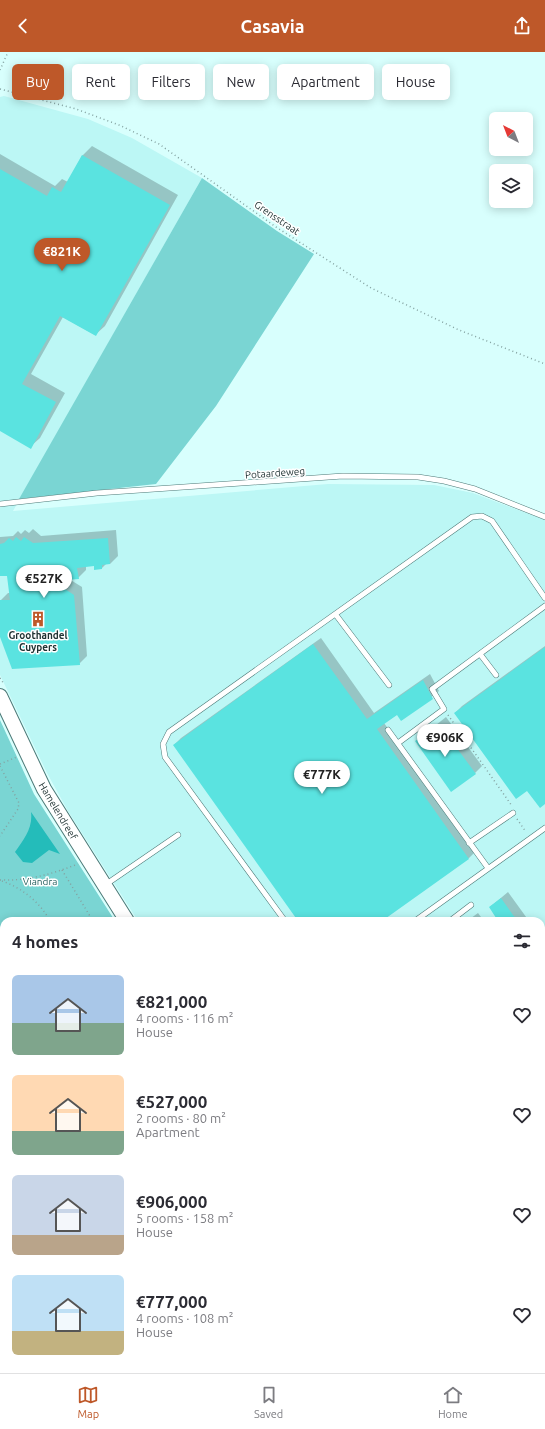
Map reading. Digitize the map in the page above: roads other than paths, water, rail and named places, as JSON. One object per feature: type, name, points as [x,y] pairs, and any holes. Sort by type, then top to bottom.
[{"type":"street","name":"Hamelendreef","points":[[0,696],[44,789],[123,917]]},
{"type":"lane","name":"Potaardeweg","points":[[0,504],[97,493],[343,476],[418,477],[444,481],[475,489],[545,517]]},
{"type":"lane","points":[[282,917],[165,757],[163,744],[169,732],[336,615],[472,517],[482,516],[492,522],[545,598]]},
{"type":"lane","points":[[398,742],[444,709],[432,689],[545,606]]},
{"type":"lane","points":[[336,615],[389,685]]},
{"type":"lane","points":[[480,654],[496,675]]},
{"type":"lane","points":[[388,730],[488,868]]},
{"type":"lane","points":[[469,843],[513,813]]},
{"type":"lane","points":[[421,917],[545,828]]},
{"type":"lane","points":[[104,886],[178,835]]},
{"type":"lane","points":[[456,917],[471,906]]},
{"type":"place","name":"Groothandel Cuypers","points":[[38,619]]},
{"type":"park label","name":"Viandra","points":[[40,881]]}]
